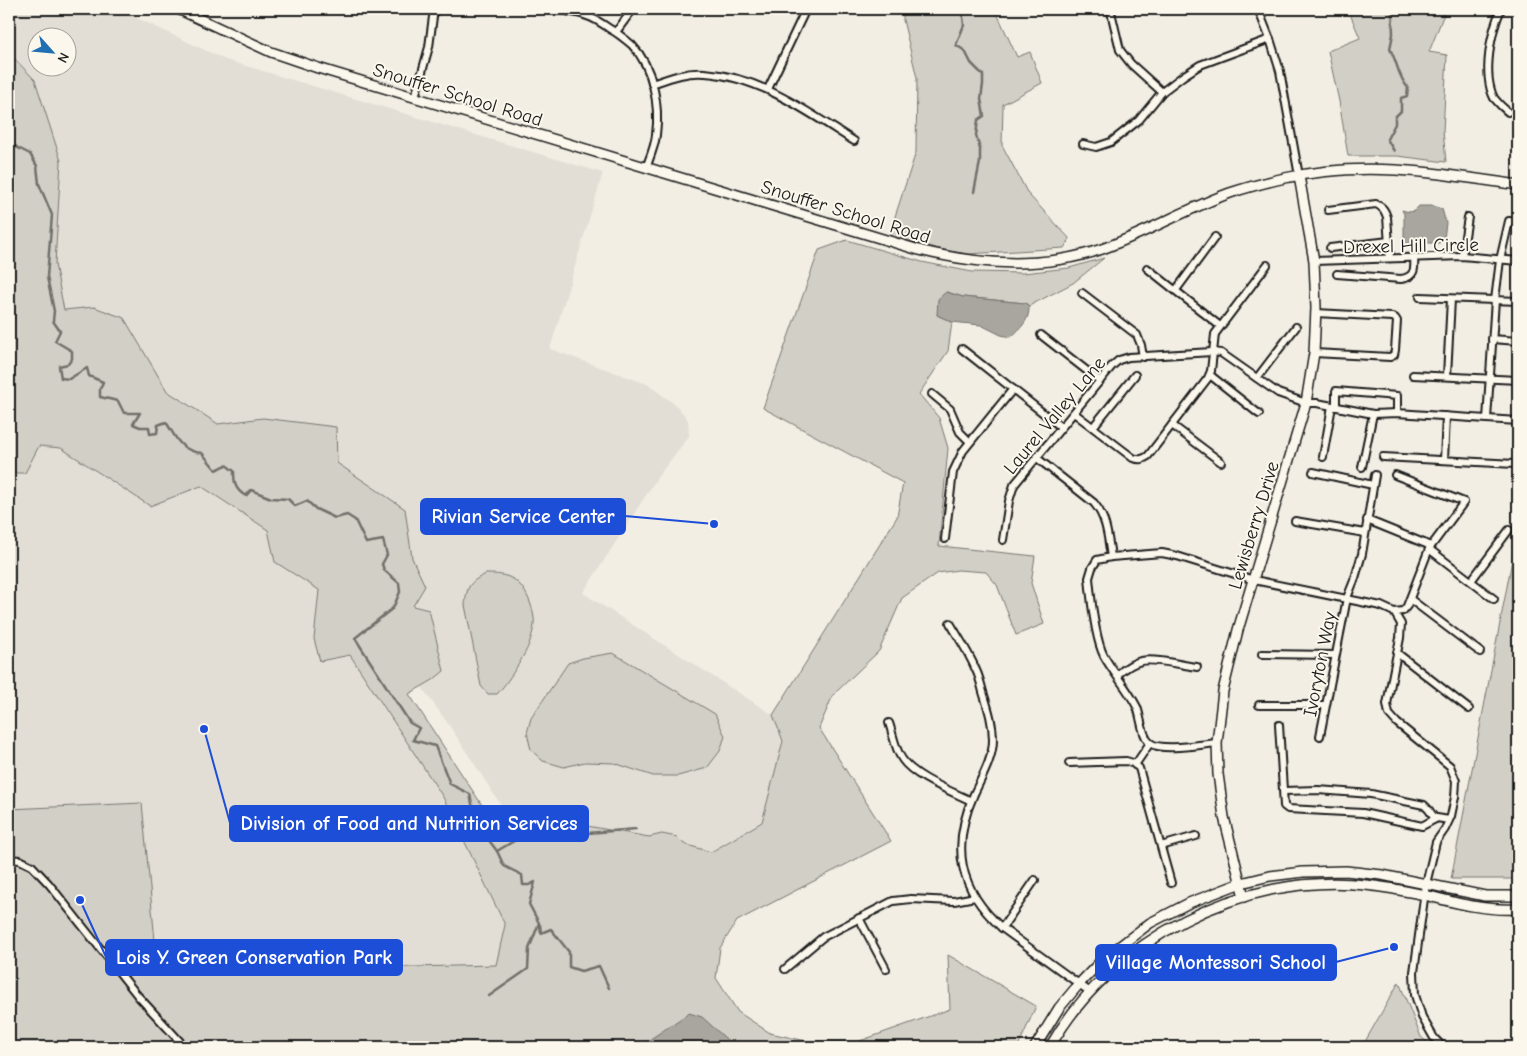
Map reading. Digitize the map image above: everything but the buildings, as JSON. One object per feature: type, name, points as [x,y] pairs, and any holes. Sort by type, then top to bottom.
[{"type":"street","name":"Snouffer School Road","points":[[178,9],[271,52],[318,68],[919,250],[973,262],[1024,263],[1062,259],[1100,250],[1231,193],[1299,176],[1356,169],[1397,169],[1432,172],[1518,185]]},
{"type":"street","points":[[415,97],[429,47],[434,9]]},
{"type":"street","points":[[546,9],[568,11],[598,20],[633,46],[639,54],[656,94],[656,136],[646,168]]},
{"type":"street","points":[[616,32],[633,9]]},
{"type":"street","points":[[768,89],[806,9]]},
{"type":"street","points":[[1108,9],[1111,12],[1120,50],[1131,64],[1162,92]]},
{"type":"street","points":[[1258,9],[1280,71],[1299,176]]},
{"type":"street","points":[[1501,9],[1489,53],[1489,82],[1494,96],[1508,112]]},
{"type":"street","points":[[1083,144],[1096,146],[1111,142],[1139,120],[1162,92],[1183,76],[1200,65],[1270,39]]},
{"type":"street","points":[[652,84],[679,75],[704,73],[737,78],[768,89],[791,101],[854,141]]},
{"type":"street","name":"Lewisberry Drive","points":[[1244,897],[1224,817],[1218,774],[1217,743],[1223,692],[1238,630],[1306,403],[1314,353],[1316,313],[1314,262],[1299,176]]},
{"type":"street","points":[[1328,210],[1376,204],[1381,207],[1387,217],[1390,258]]},
{"type":"street","points":[[1462,256],[1468,217]]},
{"type":"street","points":[[1518,222],[1510,221],[1500,260],[1518,261]]},
{"type":"street","points":[[1176,290],[1215,237]]},
{"type":"street","points":[[1330,248],[1389,241]]},
{"type":"street","name":"Drexel Hill Circle","points":[[1314,262],[1462,256],[1500,260],[1495,300],[1487,419]]},
{"type":"street","points":[[1337,274],[1408,278],[1415,269],[1414,257]]},
{"type":"street","points":[[1074,412],[1133,458],[1138,460],[1148,456],[1210,374],[1215,334],[1267,265]]},
{"type":"street","points":[[1146,268],[1220,326]]},
{"type":"street","points":[[1082,293],[1137,335],[1143,356]]},
{"type":"street","points":[[1420,297],[1518,302]]},
{"type":"street","points":[[1448,376],[1451,299]]},
{"type":"street","points":[[1314,353],[1390,357],[1394,355],[1395,350],[1397,321],[1392,316],[1316,313]]},
{"type":"street","points":[[1257,378],[1296,327]]},
{"type":"street","points":[[1041,335],[1100,381]]},
{"type":"street","points":[[1492,339],[1518,341]]},
{"type":"street","points":[[962,350],[1061,427]]},
{"type":"street","name":"Laurel Valley Lane","points":[[1003,540],[1014,486],[1112,366],[1120,360],[1143,356],[1221,353],[1278,393],[1306,403]]},
{"type":"street","points":[[1210,374],[1259,414]]},
{"type":"street","points":[[1093,427],[1135,375]]},
{"type":"street","points":[[1413,375],[1518,380]]},
{"type":"street","points":[[944,539],[953,472],[963,451],[1013,389]]},
{"type":"street","points":[[1323,457],[1336,391],[1397,396],[1397,413]]},
{"type":"street","points":[[932,394],[950,409],[960,432],[970,442]]},
{"type":"street","points":[[1306,403],[1334,406],[1373,414],[1397,413],[1518,421]]},
{"type":"street","points":[[1362,466],[1373,414]]},
{"type":"street","points":[[1444,460],[1446,416]]},
{"type":"street","points":[[1172,425],[1220,462]]},
{"type":"street","points":[[1383,457],[1515,464]]},
{"type":"street","points":[[1037,458],[1101,511],[1105,522],[1111,556]]},
{"type":"street","points":[[1313,472],[1373,485]]},
{"type":"street","name":"Ivoryton Way","points":[[1320,736],[1347,598],[1362,554],[1375,475]]},
{"type":"street","points":[[1217,743],[1172,747],[1158,746],[1150,743],[1145,737],[1138,710],[1100,647],[1089,578],[1097,560],[1111,556],[1162,553],[1178,556],[1254,580],[1347,598],[1381,606],[1394,612],[1403,611],[1410,600],[1430,548],[1464,502],[1395,475]]},
{"type":"street","points":[[1367,520],[1430,548],[1494,599]]},
{"type":"street","points":[[1295,521],[1365,533]]},
{"type":"street","points":[[1471,581],[1510,530]]},
{"type":"street","points":[[1410,600],[1480,652]]},
{"type":"street","points":[[1394,612],[1401,624],[1387,704],[1389,714],[1397,724],[1450,766],[1456,781],[1455,797],[1449,820],[1436,842],[1426,884],[1414,972],[1415,995],[1422,1017],[1434,1038],[1442,1047]]},
{"type":"street","points":[[950,623],[976,670],[993,724],[993,742],[988,762],[967,810],[962,834],[961,854],[965,874],[975,897],[990,917],[1002,928],[1090,992]]},
{"type":"street","points":[[1397,653],[1469,709]]},
{"type":"street","points":[[1262,654],[1335,655]]},
{"type":"street","points":[[1117,675],[1129,666],[1142,661],[1156,661],[1197,667]]},
{"type":"street","points":[[1260,705],[1326,706]]},
{"type":"street","points":[[889,723],[901,758],[909,767],[921,776],[971,801]]},
{"type":"street","points":[[1279,725],[1284,806],[1288,809],[1363,813],[1422,826],[1435,819],[1449,820]]},
{"type":"street","points":[[1135,765],[1150,743]]},
{"type":"street","points":[[1069,763],[1126,761],[1139,768],[1171,883]]},
{"type":"street","points":[[1284,791],[1318,790],[1371,794],[1424,805],[1435,819]]},
{"type":"street","points":[[1161,846],[1196,836]]},
{"type":"street","points":[[9,859],[20,860],[32,866],[38,872],[138,996],[185,1047]]},
{"type":"street","points":[[1035,1047],[1059,1008],[1103,959],[1150,924],[1189,903],[1241,883],[1270,876],[1303,872],[1346,871],[1382,875],[1485,896],[1518,896]]},
{"type":"street","points":[[1002,928],[1035,880]]},
{"type":"street","points":[[1050,1047],[1067,1020],[1090,992],[1124,960],[1160,934],[1202,911],[1244,897],[1284,888],[1322,884],[1362,885],[1424,895],[1469,906],[1492,909],[1518,909]]},
{"type":"street","points":[[785,969],[823,937],[894,901],[911,899],[954,901],[975,897]]},
{"type":"street","points":[[859,918],[886,969]]},
{"type":"shaded area","points":[[9,9],[118,9],[226,60],[603,173],[550,349],[647,384],[677,406],[688,420],[689,436],[659,475],[583,593],[773,715],[783,741],[762,822],[720,846],[591,961],[501,805],[449,725],[268,474],[9,339]]},
{"type":"shaded area","points":[[903,9],[995,9],[1017,57],[1030,52],[1042,83],[1003,104],[1002,145],[1028,194],[1069,238],[1069,242],[1064,248],[968,254],[939,249],[889,235],[916,152],[917,78],[903,20]]},
{"type":"shaded area","points":[[1348,9],[1432,9],[1444,14],[1429,52],[1447,55],[1443,131],[1446,162],[1397,156],[1348,156],[1328,51],[1360,38]]},
{"type":"shaded area","points":[[9,53],[28,73],[28,78],[35,80],[61,161],[55,264],[64,310],[94,307],[124,318],[167,391],[218,424],[263,418],[336,427],[337,463],[405,509],[412,558],[425,586],[413,606],[429,610],[444,671],[409,694],[482,805],[505,836],[508,812],[649,837],[662,834],[677,837],[684,844],[711,852],[762,822],[783,741],[773,715],[897,517],[903,483],[763,408],[819,250],[847,240],[922,262],[972,272],[1023,273],[1069,268],[1104,258],[1073,283],[1029,306],[1025,303],[963,297],[947,292],[937,315],[952,322],[948,351],[919,394],[939,418],[948,448],[939,546],[1035,556],[1031,583],[1044,624],[1016,635],[997,585],[986,572],[958,570],[938,573],[902,598],[879,651],[833,695],[819,728],[891,841],[737,921],[720,948],[716,978],[738,1012],[770,1033],[806,1041],[857,1042],[950,1009],[948,955],[1036,1006],[1018,1047],[735,1047],[730,1042],[646,1042],[641,1047],[9,1047],[9,809],[142,803],[158,973],[496,965],[505,925],[443,797],[350,655],[320,661],[314,639],[319,590],[275,562],[268,530],[201,486],[150,506],[61,448],[39,446],[25,473],[9,473]]},
{"type":"shaded area","points":[[1419,206],[1432,206],[1442,209],[1446,223],[1444,239],[1439,243],[1408,244],[1404,242],[1404,214],[1402,210],[1414,211]]},
{"type":"shaded area","points":[[946,292],[963,297],[1025,303],[1029,306],[1028,315],[1021,327],[1011,337],[1001,335],[981,325],[952,322],[937,315],[938,299]]},
{"type":"shaded area","points":[[9,421],[39,446],[61,448],[150,506],[201,486],[268,530],[275,562],[319,590],[314,639],[350,655],[443,797],[505,925],[497,965],[157,973],[142,803],[9,811]]},
{"type":"shaded area","points":[[1518,529],[1518,879],[1451,879]]},
{"type":"shaded area","points":[[486,574],[506,576],[519,584],[529,600],[534,618],[532,633],[525,653],[497,694],[488,694],[481,686],[465,605],[468,589],[472,582]]},
{"type":"shaded area","points":[[613,653],[715,714],[725,736],[720,751],[707,768],[678,776],[653,776],[614,763],[585,762],[564,767],[543,761],[531,750],[527,733],[531,718],[568,663],[583,658]]},
{"type":"shaded area","points":[[1399,982],[1421,1037],[1433,1047],[1362,1047]]},
{"type":"shaded area","points":[[689,1013],[702,1017],[735,1047],[641,1047],[646,1042]]},
{"type":"waterway","points":[[962,9],[964,25],[956,45],[965,51],[971,63],[983,75],[981,99],[984,116],[978,120],[976,135],[980,149],[980,162],[974,192]]},
{"type":"waterway","points":[[1392,9],[1393,34],[1390,49],[1408,88],[1407,96],[1401,98],[1401,111],[1395,117],[1395,124],[1387,139],[1394,151]]},
{"type":"waterway","points":[[9,120],[11,128],[10,142],[30,154],[37,166],[39,184],[52,215],[47,277],[54,311],[53,321],[60,331],[55,341],[72,351],[72,359],[68,364],[59,366],[61,378],[69,379],[87,368],[89,376],[103,382],[100,389],[100,397],[118,401],[124,413],[140,413],[133,424],[140,427],[149,427],[150,434],[157,433],[158,425],[166,422],[176,439],[184,447],[202,453],[216,470],[226,465],[234,471],[236,486],[246,496],[251,490],[271,498],[288,499],[295,506],[307,501],[316,509],[335,518],[347,515],[355,520],[366,543],[383,540],[387,555],[382,564],[384,570],[399,583],[400,592],[393,608],[355,638],[410,723],[419,728],[413,740],[435,746],[450,784],[470,794],[476,823],[497,851],[504,866],[522,875],[523,885],[535,882],[529,904],[539,923],[529,949],[528,969],[489,996]]},
{"type":"waterway","points":[[497,851],[529,832],[552,836],[636,829]]},
{"type":"waterway","points":[[540,925],[541,933],[551,929],[569,952],[569,967],[581,971],[599,966],[609,988]]},
{"type":"place","name":"Rivian Service Center","points":[[714,524]]},
{"type":"place","name":"Division of Food and Nutrition Services","points":[[204,729]]},
{"type":"place","name":"Lois Y. Green Conservation Park","points":[[80,900]]},
{"type":"place","name":"Village Montessori School","points":[[1394,947]]}]
